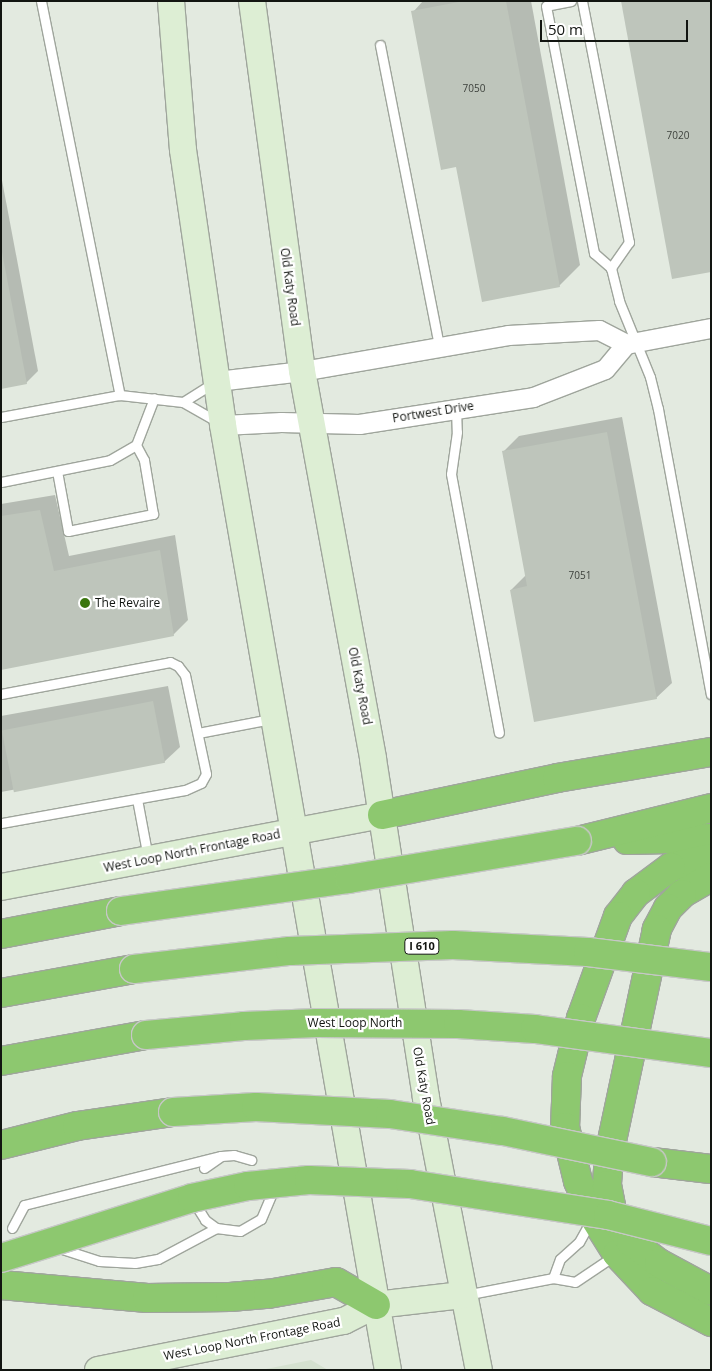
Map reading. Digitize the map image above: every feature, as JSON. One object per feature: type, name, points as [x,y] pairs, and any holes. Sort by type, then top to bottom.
[{"type":"highway","points":[[382,815],[557,778],[711,752]]},
{"type":"highway","points":[[1,934],[121,911],[349,879],[577,841],[711,808]]},
{"type":"highway","points":[[577,841],[711,838]]},
{"type":"highway","points":[[711,858],[671,867],[636,893],[618,916],[581,1018],[567,1076],[565,1127],[578,1181],[592,1214],[624,1248],[652,1291],[711,1322]]},
{"type":"highway","points":[[711,877],[682,894],[668,908],[657,929],[609,1155],[607,1186],[613,1217],[624,1248],[659,1263],[711,1291]]},
{"type":"highway","name":"I 610","points":[[1,993],[134,969],[290,951],[453,946],[588,952],[711,967]]},
{"type":"highway","name":"West Loop North","points":[[1,1062],[146,1035],[244,1026],[317,1023],[458,1024],[535,1029],[711,1053]]},
{"type":"highway","points":[[1,1145],[77,1126],[172,1112],[256,1107],[390,1114],[503,1131],[652,1162],[711,1169]]},
{"type":"highway","points":[[684,1167],[711,1179]]},
{"type":"highway","points":[[1,1258],[192,1198],[248,1186],[309,1180],[410,1184],[608,1215],[711,1241]]},
{"type":"highway","points":[[1,1285],[147,1298],[221,1298],[268,1294],[336,1282],[376,1305]]},
{"type":"main road","points":[[171,1],[183,150],[223,425],[388,1370]]},
{"type":"main road","name":"Old Katy Road","points":[[252,1],[302,371],[382,815],[426,1098],[462,1295],[479,1370]]},
{"type":"main road","name":"West Loop North Frontage Road","points":[[1,887],[382,815]]},
{"type":"main road","name":"West Loop North Frontage Road","points":[[98,1370],[344,1322],[376,1305],[462,1295]]},
{"type":"street","points":[[217,381],[302,371],[508,335],[599,330],[630,344],[711,328]]},
{"type":"street","name":"Portwest Drive","points":[[223,425],[311,422],[359,424],[533,397],[605,369],[630,344]]},
{"type":"lane","points":[[41,1],[120,395]]},
{"type":"lane","points":[[570,1],[546,6],[594,253],[612,268],[630,344],[650,377],[658,409],[711,694]]},
{"type":"lane","points":[[582,1],[629,242],[612,268]]},
{"type":"lane","points":[[380,45],[439,347]]},
{"type":"lane","points":[[183,402],[217,381]]},
{"type":"lane","points":[[1,417],[120,395],[183,402],[223,425]]},
{"type":"lane","points":[[1,482],[110,460],[136,446],[154,398]]},
{"type":"lane","points":[[456,409],[457,432],[451,474],[499,734]]},
{"type":"lane","points":[[57,471],[68,531],[153,514],[144,460],[136,446]]},
{"type":"lane","points":[[1,694],[170,662],[185,675],[206,774],[201,783],[185,790],[1,823]]},
{"type":"lane","points":[[198,733],[274,719]]},
{"type":"lane","points":[[137,799],[148,858]]},
{"type":"lane","points":[[12,1228],[24,1205],[221,1156],[234,1155],[251,1160]]},
{"type":"lane","points":[[204,1168],[221,1156]]},
{"type":"lane","points":[[197,1207],[205,1220],[216,1228],[234,1232],[251,1227],[268,1209],[271,1195]]},
{"type":"lane","points":[[553,1278],[560,1259],[588,1230],[592,1214]]},
{"type":"lane","points":[[62,1249],[100,1261],[134,1263],[158,1259],[216,1228]]},
{"type":"lane","points":[[462,1295],[553,1278],[575,1282],[624,1248]]},
{"type":"shaded area","points":[[311,1360],[328,1370],[261,1370]]},
{"type":"building","points":[[464,1],[506,1],[560,287],[482,302],[456,167],[441,170],[411,11]]},
{"type":"building","points":[[621,1],[711,1],[711,272],[672,279]]},
{"type":"building","points":[[1,253],[27,384],[1,389]]},
{"type":"building","points":[[607,432],[657,699],[534,722],[510,590],[527,586],[502,451]]},
{"type":"building","name":"The Revaire","points":[[40,510],[54,571],[160,550],[174,636],[1,670],[1,516]]},
{"type":"building","points":[[153,701],[165,763],[14,792],[2,730]]},
{"type":"place","name":"The Revaire","points":[[85,603]]}]
